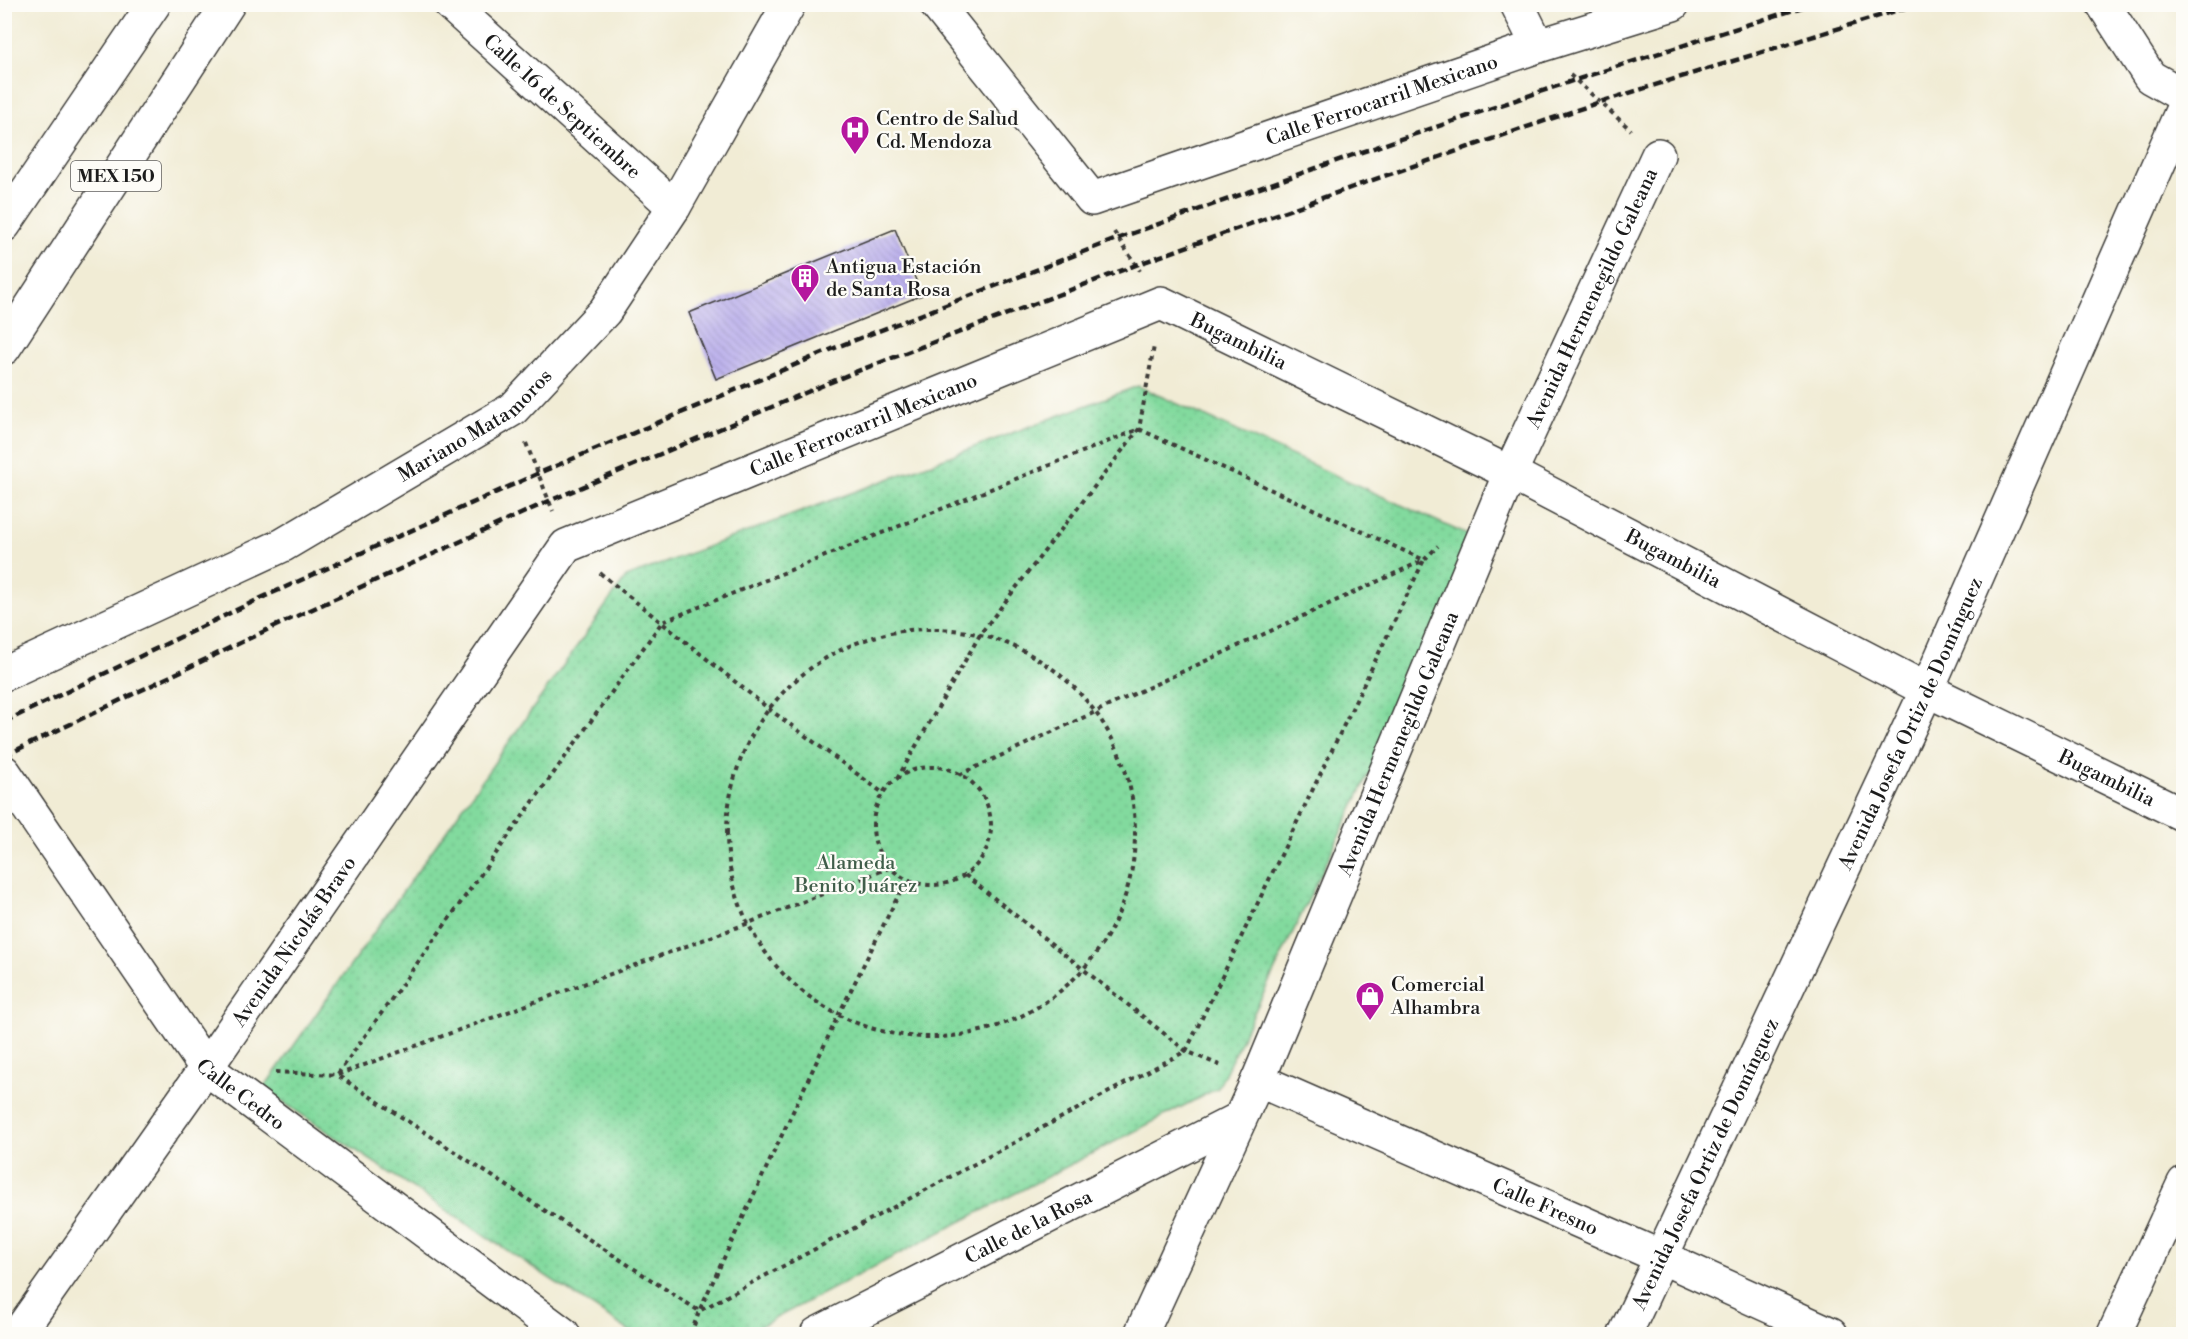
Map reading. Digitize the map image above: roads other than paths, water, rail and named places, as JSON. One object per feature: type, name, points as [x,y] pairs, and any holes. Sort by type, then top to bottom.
[{"type":"street","name":"MEX 150","points":[[4,225],[153,4]]},
{"type":"street","name":"MEX 150","points":[[4,348],[228,4]]},
{"type":"street","name":"Calle 16 de Septiembre","points":[[450,4],[674,207]]},
{"type":"street","name":"Mariano Matamoros","points":[[4,674],[283,545],[513,409],[605,311],[674,207],[789,4]]},
{"type":"street","name":"Calle Ferrocarril Mexicano","points":[[936,4],[1092,199],[1538,46],[1673,4]]},
{"type":"street","points":[[1517,4],[1538,46]]},
{"type":"street","points":[[2103,4],[2150,77],[2184,96]]},
{"type":"street","name":"Avenida Josefa Ortiz de Domínguez","points":[[1625,1335],[1928,690],[2184,106]]},
{"type":"street","name":"Avenida Hermenegildo Galeana","points":[[1141,1335],[1258,1080],[1510,473],[1658,155]]},
{"type":"street","name":"Calle Ferrocarril Mexicano","points":[[566,546],[1161,303]]},
{"type":"street","name":"Bugambilia","points":[[1161,303],[1510,473],[1928,690],[2184,814]]},
{"type":"street","name":"Avenida Nicolás Bravo","points":[[18,1335],[206,1068],[566,546]]},
{"type":"street","name":"Calle Cedro","points":[[6,779],[206,1068],[563,1335]]},
{"type":"street","name":"Calle Fresno","points":[[1258,1080],[1661,1257],[1831,1335]]},
{"type":"street","name":"Calle de la Rosa","points":[[817,1335],[1239,1119]]},
{"type":"street","points":[[2114,1335],[2184,1183]]},
{"type":"railway","points":[[4,722],[259,599],[539,473],[837,347],[1119,238],[1350,156],[1575,80],[1812,4]]},
{"type":"railway","points":[[4,756],[271,628],[549,501],[850,374],[1136,265],[1361,184],[1600,102],[1918,4]]},
{"type":"place","name":"Centro de Salud Cd. Mendoza","points":[[855,156]]},
{"type":"place","name":"Antigua Estación de Santa Rosa","points":[[805,304]]},
{"type":"place","name":"Comercial Alhambra","points":[[1370,1022]]},
{"type":"park label","name":"Alameda Benito Juárez","points":[[856,874]]}]
